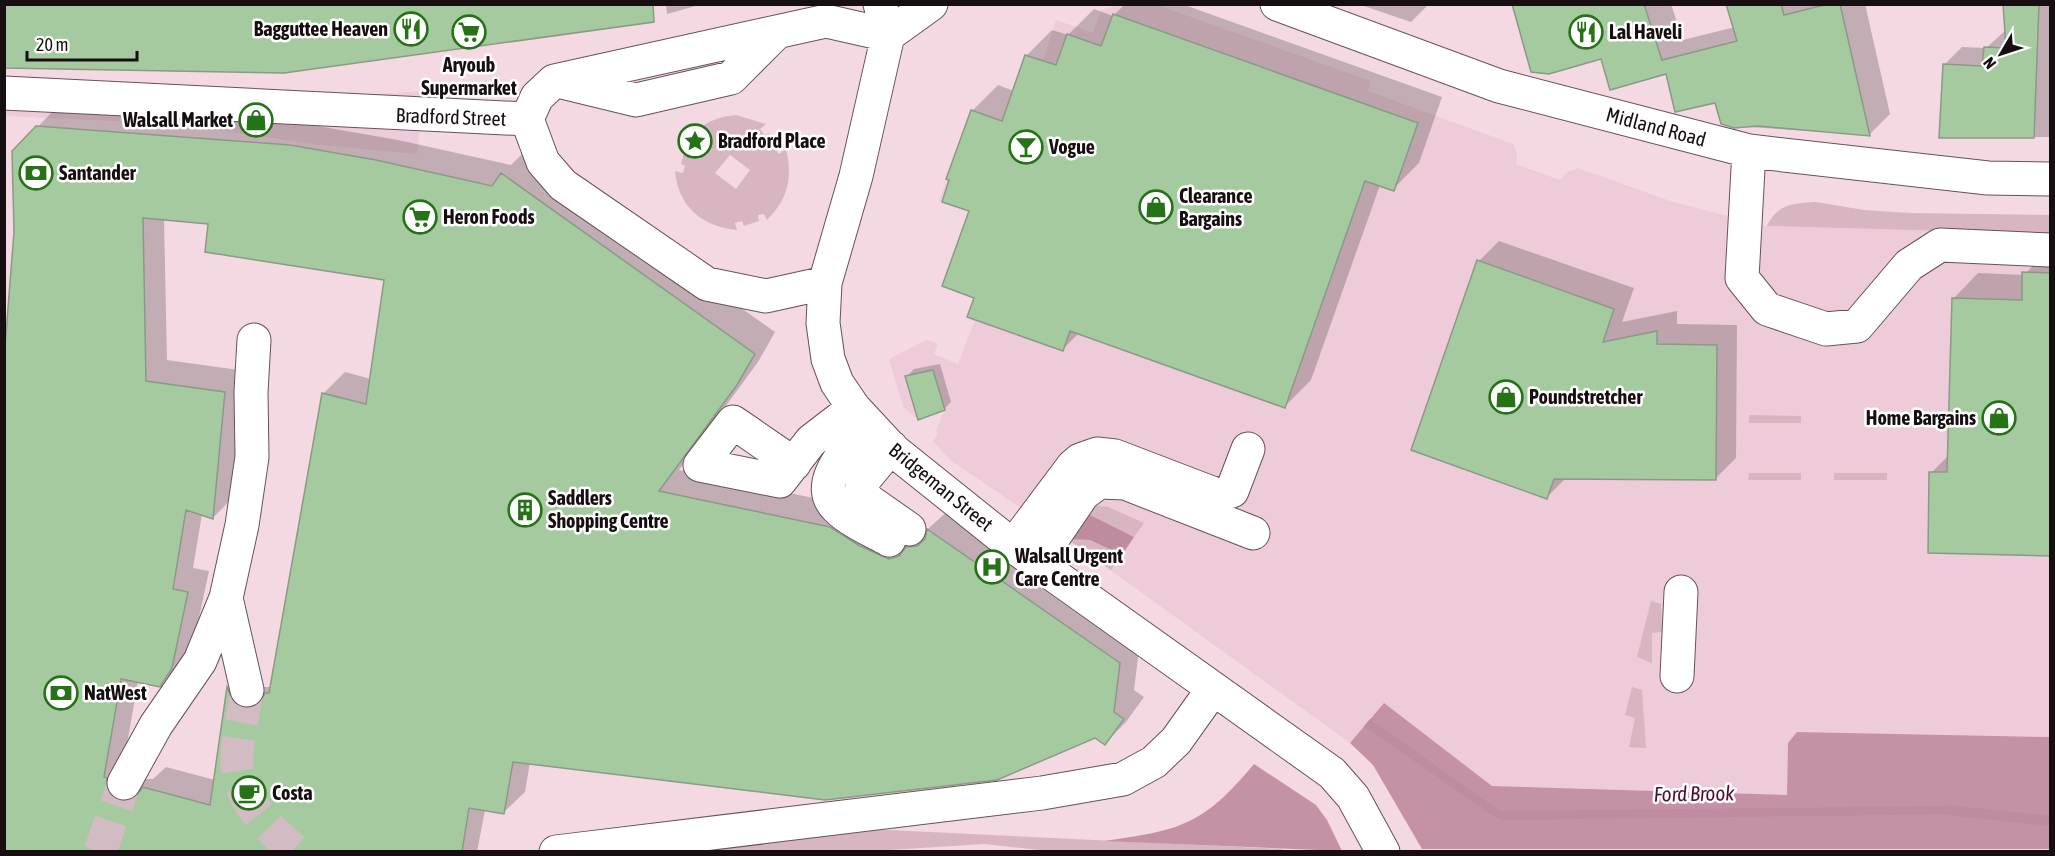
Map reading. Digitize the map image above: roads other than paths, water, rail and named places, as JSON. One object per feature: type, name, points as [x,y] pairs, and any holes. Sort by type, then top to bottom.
[{"type":"street","points":[[884,20],[931,4]]},
{"type":"street","name":"Midland Road","points":[[1277,4],[1498,86],[1749,151],[1988,178],[2050,179]]},
{"type":"street","name":"Bradford Street","points":[[4,93],[528,120],[537,97],[554,81],[774,35],[826,21],[884,20]]},
{"type":"street","name":"Bridgeman Street","points":[[884,20],[856,176],[825,283],[823,323],[828,359],[837,383],[862,416],[891,447],[1025,554],[1343,784],[1383,852]]},
{"type":"street","points":[[528,120],[543,162],[563,185],[707,284],[766,296],[825,283]]},
{"type":"street","points":[[1749,151],[1742,278],[1767,309],[1777,313],[1826,329],[1857,326],[1909,265],[1940,245],[2050,250]]},
{"type":"street","points":[[124,783],[156,725],[200,660],[226,598],[242,525],[252,457],[251,392],[254,340]]},
{"type":"street","points":[[794,464],[812,441],[862,416]]},
{"type":"street","points":[[862,416],[836,465],[830,480],[830,494],[837,509],[899,535],[861,492],[863,481],[891,447]]},
{"type":"street","points":[[1025,554],[1073,466],[1088,457],[1115,456],[1217,495],[1226,495],[1232,491],[1248,449]]},
{"type":"street","points":[[1025,554],[1083,495],[1099,482],[1125,483],[1192,518],[1253,533]]},
{"type":"street","points":[[1677,676],[1680,592]]},
{"type":"street","points":[[226,598],[247,690]]},
{"type":"street","points":[[556,852],[1042,793],[1123,778],[1154,762],[1176,741],[1213,689]]},
{"type":"waterway","name":"Ford Brook","points":[[1947,810],[2050,821]]},
{"type":"tunnel","points":[[247,690],[238,746],[239,777],[243,790],[258,813],[296,852]]},
{"type":"tunnel","points":[[100,852],[124,783]]},
{"type":"place","name":"Bagguttee Heaven","points":[[411,29]]},
{"type":"place","name":"Aryoub Supermarket","points":[[469,32]]},
{"type":"place","name":"Lal Haveli","points":[[1586,32]]},
{"type":"place","name":"Walsall Market","points":[[256,120]]},
{"type":"place","name":"Bradford Place","points":[[695,141]]},
{"type":"place","name":"Vogue","points":[[1026,147]]},
{"type":"place","name":"Santander","points":[[36,173]]},
{"type":"place","name":"Clearance Bargains","points":[[1156,207]]},
{"type":"place","name":"Heron Foods","points":[[420,217]]},
{"type":"place","name":"Poundstretcher","points":[[1506,397]]},
{"type":"place","name":"Home Bargains","points":[[1999,418]]},
{"type":"place","name":"Saddlers Shopping Centre","points":[[525,510]]},
{"type":"place","name":"Walsall Urgent Care Centre","points":[[992,567]]},
{"type":"place","name":"NatWest","points":[[61,693]]},
{"type":"place","name":"Costa","points":[[249,793]]}]
